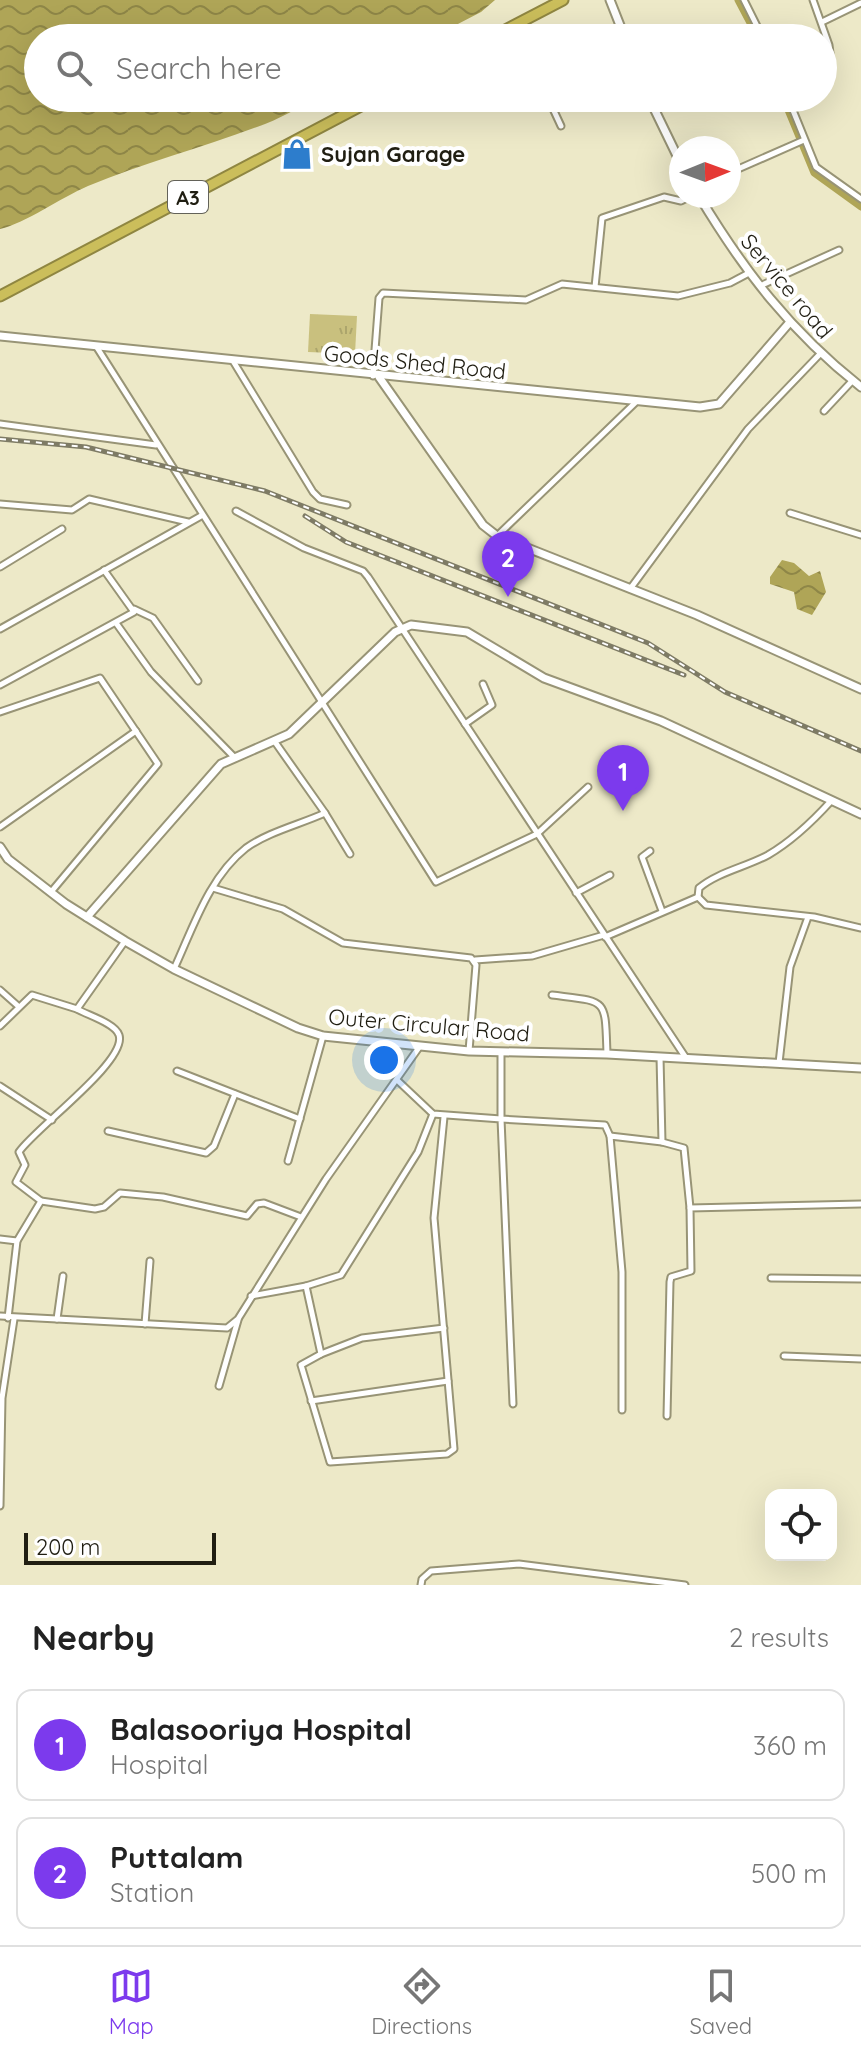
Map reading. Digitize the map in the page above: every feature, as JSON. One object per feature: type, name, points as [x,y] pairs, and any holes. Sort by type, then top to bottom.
[{"type":"highway","points":[[518,24],[563,0]]},
{"type":"highway","name":"A3","points":[[0,296],[349,112]]},
{"type":"street","points":[[610,0],[619,24]]},
{"type":"street","points":[[744,0],[756,24]]},
{"type":"street","points":[[813,0],[822,22],[861,3]]},
{"type":"street","points":[[554,112],[561,126]]},
{"type":"street","points":[[656,112],[669,139]]},
{"type":"street","points":[[793,112],[816,167],[861,199]]},
{"type":"street","points":[[741,168],[803,140]]},
{"type":"street","points":[[595,287],[602,218],[664,197],[669,198]]},
{"type":"street","name":"Service road","points":[[706,208],[758,287],[820,354],[861,387]]},
{"type":"street","points":[[758,287],[839,250]]},
{"type":"street","points":[[747,274],[730,283],[678,296],[562,284],[526,300],[383,293],[379,298],[376,376],[483,525],[497,536],[861,687]]},
{"type":"street","name":"Goods Shed Road","points":[[0,336],[700,407],[719,404],[790,322]]},
{"type":"street","points":[[96,346],[436,882],[537,834],[588,787]]},
{"type":"street","points":[[630,589],[748,429],[820,354]]},
{"type":"street","points":[[233,361],[313,492],[320,499],[347,505]]},
{"type":"street","points":[[824,411],[853,380]]},
{"type":"street","points":[[497,536],[637,401]]},
{"type":"street","points":[[0,424],[157,445]]},
{"type":"street","points":[[0,504],[72,510],[88,499],[104,500],[189,522]]},
{"type":"street","points":[[236,511],[304,548],[363,571],[686,1058]]},
{"type":"street","points":[[790,513],[861,535]]},
{"type":"street","points":[[0,629],[201,516]]},
{"type":"street","points":[[0,567],[62,529]]},
{"type":"street","points":[[104,570],[134,609],[153,618],[198,681]]},
{"type":"street","points":[[0,685],[116,623],[134,609]]},
{"type":"street","points":[[116,623],[151,672],[233,756]]},
{"type":"street","points":[[87,917],[221,764],[233,756],[275,742],[402,628],[434,627],[467,632],[544,678],[661,721],[861,814]]},
{"type":"street","points":[[0,712],[96,677],[157,761],[156,768],[51,892]]},
{"type":"street","points":[[465,724],[492,705],[483,684]]},
{"type":"street","points":[[0,827],[136,731]]},
{"type":"street","points":[[275,742],[350,854]]},
{"type":"street","points":[[698,897],[699,888],[708,880],[769,854],[807,827],[831,801]]},
{"type":"street","points":[[174,969],[213,888],[228,865],[249,846],[325,813]]},
{"type":"street","name":"Outer Circular Road","points":[[0,847],[8,859],[51,892],[125,941],[174,969],[298,1028],[323,1036],[469,1051],[607,1054],[861,1068]]},
{"type":"street","points":[[650,851],[642,857],[662,911]]},
{"type":"street","points":[[576,893],[610,875]]},
{"type":"street","points":[[213,888],[283,909],[343,943],[475,960],[532,956],[604,936],[698,897]]},
{"type":"street","points":[[698,897],[706,905],[808,917],[861,928]]},
{"type":"street","points":[[779,1063],[790,967],[808,917]]},
{"type":"street","points":[[77,1009],[125,941]]},
{"type":"street","points":[[469,1051],[475,960]]},
{"type":"street","points":[[0,990],[18,1006]]},
{"type":"street","points":[[0,1026],[18,1006],[32,995],[38,995],[77,1009],[115,1029],[120,1043],[86,1086],[19,1152],[25,1165],[16,1182],[41,1201],[95,1209],[104,1207],[120,1193],[163,1197],[247,1216],[257,1204],[264,1203],[301,1217]]},
{"type":"street","points":[[552,995],[595,1001],[602,1005],[606,1011],[607,1054]]},
{"type":"street","points":[[288,1161],[323,1036]]},
{"type":"street","points":[[219,1386],[238,1319],[251,1296],[301,1217],[420,1045]]},
{"type":"street","points":[[501,1051],[513,1404]]},
{"type":"street","points":[[660,1057],[662,1142]]},
{"type":"street","points":[[177,1071],[300,1119]]},
{"type":"street","points":[[397,1080],[433,1114],[444,1117],[605,1125],[610,1136],[622,1272],[622,1410]]},
{"type":"street","points":[[0,1086],[52,1120]]},
{"type":"street","points":[[108,1131],[206,1153],[214,1146],[235,1094]]},
{"type":"street","points":[[251,1296],[306,1286],[341,1275],[418,1152],[433,1114]]},
{"type":"street","points":[[444,1117],[434,1218],[444,1328],[454,1449],[447,1454],[330,1462],[301,1365],[362,1338],[444,1328]]},
{"type":"street","points":[[610,1136],[662,1142],[684,1148],[690,1208],[691,1271],[671,1277],[670,1282],[667,1416]]},
{"type":"street","points":[[0,1506],[2,1398],[17,1241],[41,1201]]},
{"type":"street","points":[[690,1208],[861,1204]]},
{"type":"street","points":[[0,1239],[17,1241]]},
{"type":"street","points":[[145,1324],[150,1261]]},
{"type":"street","points":[[57,1319],[63,1276]]},
{"type":"street","points":[[771,1278],[861,1279]]},
{"type":"street","points":[[306,1286],[321,1354]]},
{"type":"street","points":[[0,1316],[227,1328],[238,1319]]},
{"type":"street","points":[[784,1356],[861,1359]]},
{"type":"street","points":[[311,1401],[448,1381]]},
{"type":"street","points":[[421,1585],[422,1579],[431,1571],[519,1564],[685,1585]]},
{"type":"green space","points":[[310,314],[357,316],[355,354],[308,352]]},
{"type":"water","points":[[0,0],[495,0],[481,12],[458,24],[24,24],[24,112],[290,112],[265,124],[88,186],[0,229]]},
{"type":"water","points":[[782,560],[794,563],[809,576],[820,571],[826,592],[812,615],[797,609],[794,592],[770,584],[770,577]]},
{"type":"waterway","points":[[738,0],[751,24]]},
{"type":"waterway","points":[[789,112],[814,173],[861,207]]},
{"type":"railway","points":[[0,439],[86,447],[265,491],[648,643],[725,692],[861,751]]},
{"type":"railway","points":[[305,516],[346,542],[684,675]]},
{"type":"place","name":"Sujan Garage","points":[[297,154]]},
{"type":"place","name":"Puttalam","points":[[508,597]]},
{"type":"place","name":"Balasooriya Hospital","points":[[623,811]]}]
